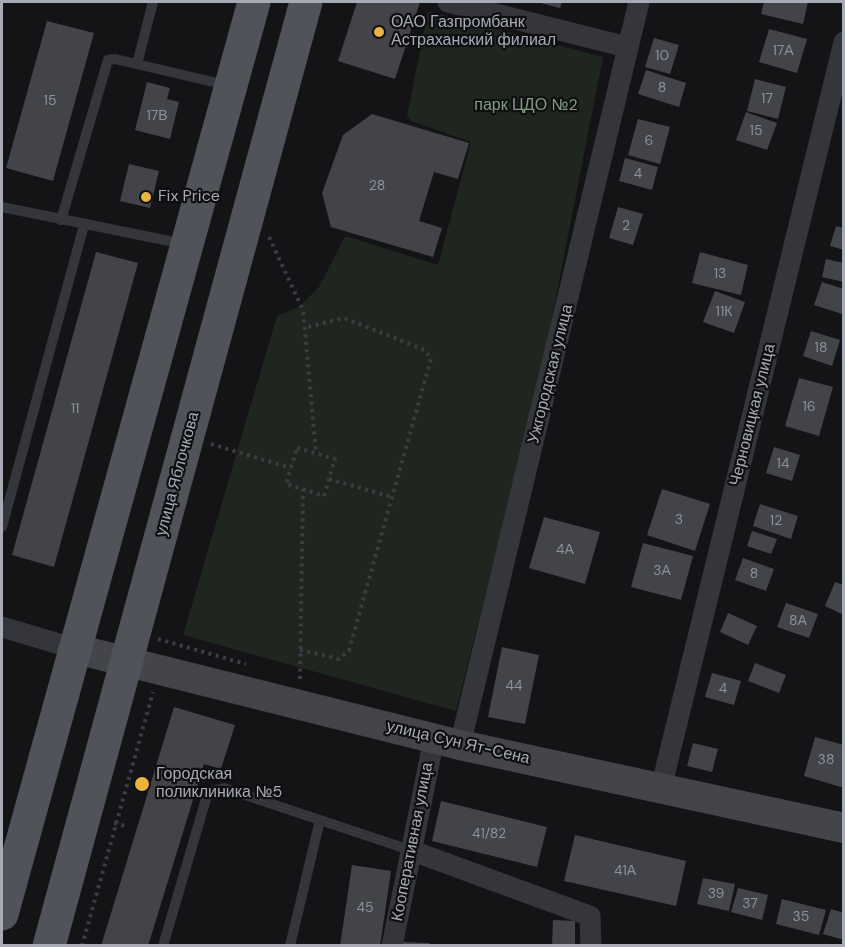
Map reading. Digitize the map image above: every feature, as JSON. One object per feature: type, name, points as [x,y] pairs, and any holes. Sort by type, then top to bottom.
[{"type":"main road","points":[[2,914],[254,2]]},
{"type":"main road","name":"улица Яблочкова","points":[[49,945],[128,662],[306,2]]},
{"type":"main road","name":"улица Сун Ят-Сена","points":[[76,649],[447,742],[843,828]]},
{"type":"street","points":[[448,2],[627,47]]},
{"type":"street","name":"Ужгородская улица","points":[[447,742],[639,2]]},
{"type":"street","name":"Черновицкая улица","points":[[662,788],[843,42]]},
{"type":"street","points":[[2,627],[76,649]]},
{"type":"street","name":"Кооперативная улица","points":[[392,945],[410,850],[447,742]]},
{"type":"street","points":[[410,850],[590,916],[591,945]]},
{"type":"lane","points":[[137,64],[153,2]]},
{"type":"lane","points":[[61,220],[108,60],[115,58],[231,87]]},
{"type":"lane","points":[[2,207],[187,244]]},
{"type":"lane","points":[[2,527],[84,225]]},
{"type":"lane","points":[[163,945],[207,792],[224,788],[410,850]]},
{"type":"lane","points":[[290,945],[320,820]]},
{"type":"path","points":[[265,229],[303,310],[316,453]]},
{"type":"path","points":[[300,650],[339,659],[349,650],[431,359],[425,350],[344,318],[304,328]]},
{"type":"path","points":[[209,444],[291,468]]},
{"type":"path","points":[[297,448],[316,453],[335,459],[324,496],[286,484],[297,448]]},
{"type":"path","points":[[329,478],[392,497]]},
{"type":"path","points":[[300,679],[303,489]]},
{"type":"path","points":[[82,945],[154,691]]},
{"type":"path","points":[[115,824],[125,826]]},
{"type":"green space","name":"парк ЦДО №2","points":[[428,11],[603,57],[543,363],[456,711],[183,635],[277,316],[299,307],[319,287],[345,236],[438,265],[471,142],[411,121],[407,116]]},
{"type":"building","name":"ОАО Газпромбанк Астраханский филиал","points":[[357,2],[420,2],[395,79],[338,61]]},
{"type":"building","points":[[537,2],[562,2],[560,8]]},
{"type":"building","points":[[764,2],[808,2],[803,24],[761,14]]},
{"type":"building","points":[[47,21],[94,33],[53,181],[6,168]]},
{"type":"building","points":[[769,29],[807,39],[797,73],[759,62]]},
{"type":"building","points":[[654,38],[679,45],[670,74],[645,67]]},
{"type":"building","points":[[646,70],[686,83],[679,107],[638,94]]},
{"type":"building","points":[[755,79],[786,87],[778,119],[747,111]]},
{"type":"building","points":[[147,82],[170,88],[167,99],[179,102],[170,139],[135,130]]},
{"type":"building","points":[[746,112],[777,123],[767,150],[736,140]]},
{"type":"building","points":[[372,114],[469,143],[458,179],[434,172],[419,221],[442,228],[433,257],[331,227],[322,193],[343,135]]},
{"type":"building","points":[[638,119],[670,127],[660,164],[628,155]]},
{"type":"building","points":[[625,158],[658,167],[652,190],[619,181]]},
{"type":"building","points":[[129,164],[159,171],[150,208],[120,201]]},
{"type":"building","points":[[618,207],[643,214],[633,245],[609,238]]},
{"type":"building","points":[[836,226],[844,228],[844,250],[830,246]]},
{"type":"building","points":[[96,252],[138,263],[54,567],[12,555]]},
{"type":"building","points":[[700,252],[748,265],[741,295],[692,283]]},
{"type":"building","points":[[826,259],[844,263],[844,282],[822,277]]},
{"type":"building","points":[[822,282],[844,289],[842,314],[814,305]]},
{"type":"building","points":[[715,291],[745,302],[734,333],[703,322]]},
{"type":"building","points":[[811,331],[840,340],[832,366],[803,356]]},
{"type":"building","points":[[799,378],[833,387],[819,436],[785,426]]},
{"type":"building","points":[[774,447],[800,455],[792,481],[766,473]]},
{"type":"building","points":[[662,489],[710,504],[695,551],[647,535]]},
{"type":"building","points":[[760,504],[798,516],[791,539],[753,526]]},
{"type":"building","points":[[544,517],[600,532],[585,584],[529,568]]},
{"type":"building","points":[[752,531],[777,539],[771,554],[747,546]]},
{"type":"building","points":[[643,543],[693,556],[681,600],[631,587]]},
{"type":"building","points":[[743,558],[774,569],[766,591],[735,580]]},
{"type":"building","points":[[835,582],[844,585],[844,615],[825,606]]},
{"type":"building","points":[[786,603],[818,614],[809,638],[777,627]]},
{"type":"building","points":[[728,613],[757,626],[748,645],[720,632]]},
{"type":"building","points":[[502,647],[539,655],[525,724],[488,717]]},
{"type":"building","points":[[755,663],[786,675],[779,693],[748,681]]},
{"type":"building","points":[[712,673],[741,681],[734,705],[705,697]]},
{"type":"building","points":[[174,707],[235,725],[221,769],[204,764],[148,946],[101,946]]},
{"type":"building","points":[[815,737],[844,745],[844,788],[804,776]]},
{"type":"building","points":[[693,743],[718,749],[712,772],[687,766]]},
{"type":"building","points":[[441,801],[547,827],[537,867],[432,841]]},
{"type":"building","points":[[575,835],[686,861],[676,906],[564,881]]},
{"type":"building","points":[[352,865],[391,871],[380,946],[340,946]]},
{"type":"building","points":[[703,878],[735,884],[729,911],[697,904]]},
{"type":"building","points":[[738,888],[768,895],[762,920],[731,912]]},
{"type":"building","points":[[782,899],[826,910],[819,935],[776,924]]},
{"type":"building","points":[[831,909],[844,913],[844,940],[823,934]]},
{"type":"building","points":[[553,920],[575,921],[575,946],[552,946]]},
{"type":"building","points":[[403,942],[430,943],[430,946],[403,946]]},
{"type":"place","name":"ОАО Газпромбанк Астраханский филиал","points":[[379,32]]},
{"type":"place","name":"Fix Price","points":[[146,197]]},
{"type":"place","name":"Городская поликлиника №5","points":[[142,784]]}]
